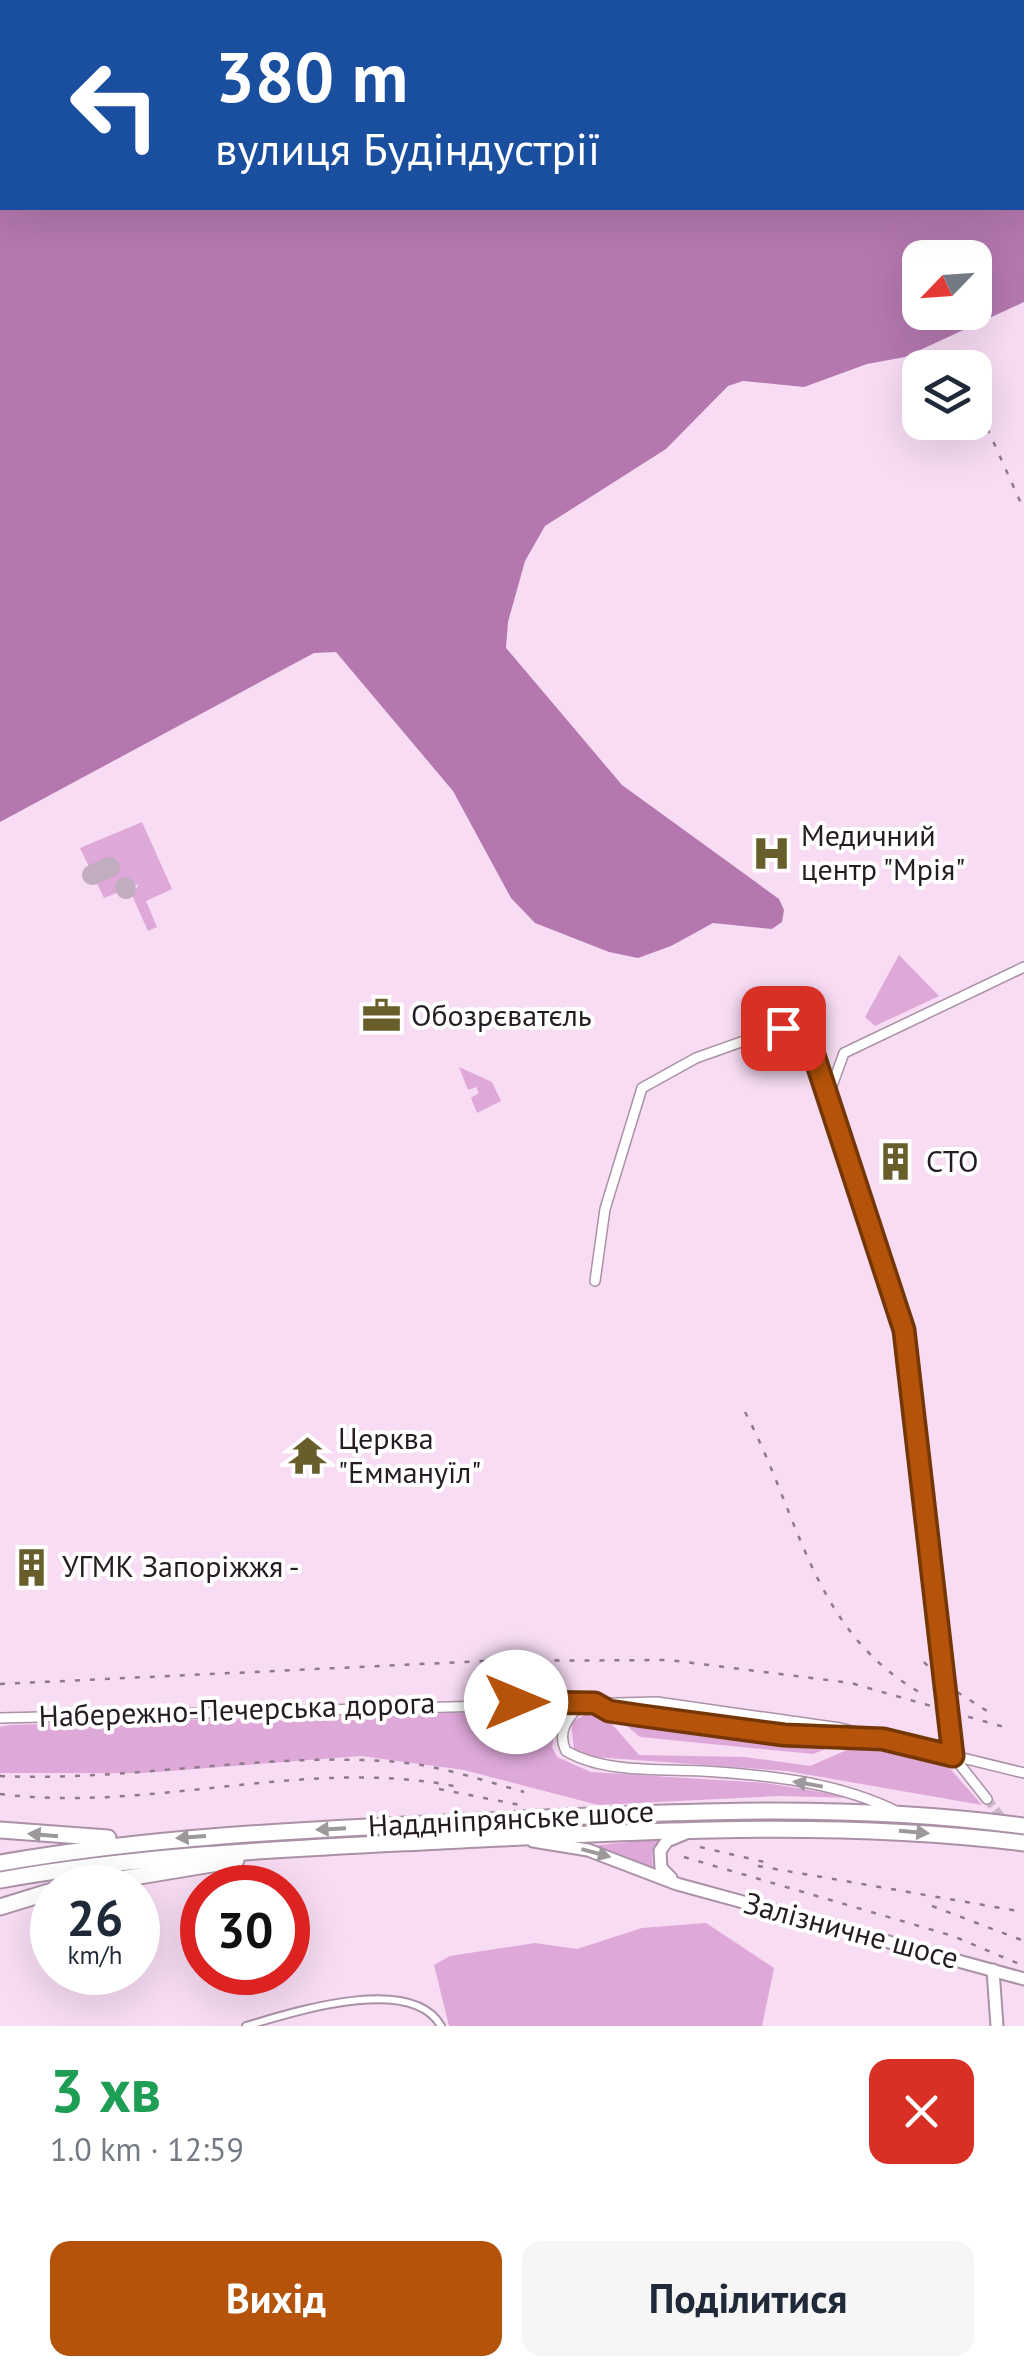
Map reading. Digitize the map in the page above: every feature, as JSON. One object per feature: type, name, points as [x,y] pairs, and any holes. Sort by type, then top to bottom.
[{"type":"main road","name":"Наддніпрянське шосе","points":[[0,1863],[157,1840],[682,1810],[900,1813],[1024,1823]]},
{"type":"main road","name":"Наддніпрянське шосе","points":[[0,1880],[158,1858],[698,1828],[900,1830],[1024,1844]]},
{"type":"main road","points":[[0,1830],[157,1840]]},
{"type":"main road","points":[[160,1873],[226,1863],[272,1850]]},
{"type":"main road","points":[[0,1907],[30,1898]]},
{"type":"street","points":[[829,1094],[844,1053],[1024,967]]},
{"type":"street","points":[[594,1281],[605,1209],[642,1088],[696,1058],[783,1028],[804,1036],[829,1094],[904,1330],[953,1756],[987,1799]]},
{"type":"street","name":"Набережно-Печерська дорога","points":[[0,1718],[657,1702],[744,1712],[883,1739],[1024,1773]]},
{"type":"street","points":[[582,1703],[564,1724],[562,1736],[566,1751],[578,1758],[626,1767],[790,1780],[858,1795],[900,1813]]},
{"type":"street","name":"Набережно-Печерська дорога","points":[[595,1703],[609,1711],[767,1733],[852,1741],[883,1739]]},
{"type":"street","points":[[677,1884],[662,1868],[660,1851],[667,1842],[698,1828]]},
{"type":"street","name":"Залізничне шосе","points":[[509,1838],[588,1850],[677,1884],[1024,1980]]},
{"type":"street","points":[[993,1970],[997,2026]]},
{"type":"street","points":[[246,2026],[337,2002],[376,1999],[408,2003],[441,2026]]},
{"type":"shaded area","points":[[0,210],[1024,210],[1024,302],[992,317],[992,240],[902,240],[902,330],[963,330],[920,350],[902,350],[902,358],[867,364],[804,387],[743,381],[728,386],[666,449],[545,526],[525,561],[508,622],[506,648],[622,785],[779,899],[784,910],[782,922],[772,929],[713,923],[671,946],[638,958],[609,952],[535,923],[511,898],[453,791],[336,652],[314,653],[0,822]]},
{"type":"shaded area","points":[[142,822],[172,889],[146,901],[157,927],[148,931],[132,895],[139,884],[104,898],[80,848]]},
{"type":"shaded area","points":[[899,955],[939,996],[875,1026],[865,1017]]},
{"type":"shaded area","points":[[459,1067],[492,1082],[501,1101],[477,1113],[471,1098],[479,1093],[476,1087],[468,1090]]},
{"type":"shaded area","points":[[558,1710],[552,1747],[557,1757],[591,1772],[766,1783],[857,1798],[779,1796],[598,1805],[464,1770],[361,1756],[142,1773],[0,1773],[0,1727],[10,1725]]},
{"type":"shaded area","points":[[591,1712],[612,1724],[639,1755],[745,1757],[810,1766],[856,1746],[946,1764],[982,1805],[787,1771],[594,1757],[574,1749],[571,1722]]},
{"type":"shaded area","points":[[634,1724],[828,1748],[813,1754],[640,1737],[628,1727]]},
{"type":"shaded area","points":[[660,1839],[652,1853],[653,1869],[589,1846]]},
{"type":"shaded area","points":[[706,1923],[774,1968],[762,2026],[449,2026],[434,1965],[450,1956],[535,1943],[577,1949],[642,1928]]},
{"type":"taxiway","points":[[92,875],[110,867]]},
{"type":"tunnel","points":[[987,1799],[1022,1844]]},
{"type":"railway","points":[[992,439],[1024,510]]},
{"type":"railway","points":[[745,1412],[833,1607],[888,1670],[926,1696]]},
{"type":"railway","points":[[0,1684],[485,1661],[669,1660],[851,1683],[1011,1729]]},
{"type":"railway","points":[[924,1662],[946,1685],[995,1716]]},
{"type":"railway","points":[[0,1776],[100,1775],[298,1760],[348,1760],[430,1767],[524,1792]]},
{"type":"railway","points":[[0,1794],[114,1797],[341,1778],[398,1779],[454,1786]]},
{"type":"railway","points":[[439,1789],[520,1805]]},
{"type":"railway","points":[[700,1847],[773,1864]]},
{"type":"railway","points":[[684,1857],[953,1936],[1024,1966]]},
{"type":"railway","points":[[758,1866],[1024,1912]]},
{"type":"railway","points":[[932,1906],[1024,1941]]},
{"type":"place","name":"Медичний центр \"Мрія\"","points":[[771,853]]},
{"type":"place","name":"Обозрєватєль","points":[[381,1016]]},
{"type":"place","name":"СТО","points":[[896,1162]]},
{"type":"place","name":"Церква \"Еммануїл\"","points":[[308,1456]]},
{"type":"place","name":"УГМК Запоріжжя -","points":[[32,1567]]},
{"type":"route","points":[[516,1702],[595,1703],[609,1711],[784,1735],[862,1742],[883,1739],[953,1756],[947,1734],[946,1685],[931,1544],[904,1330],[862,1192],[812,1049],[795,1029],[783,1028]]}]
